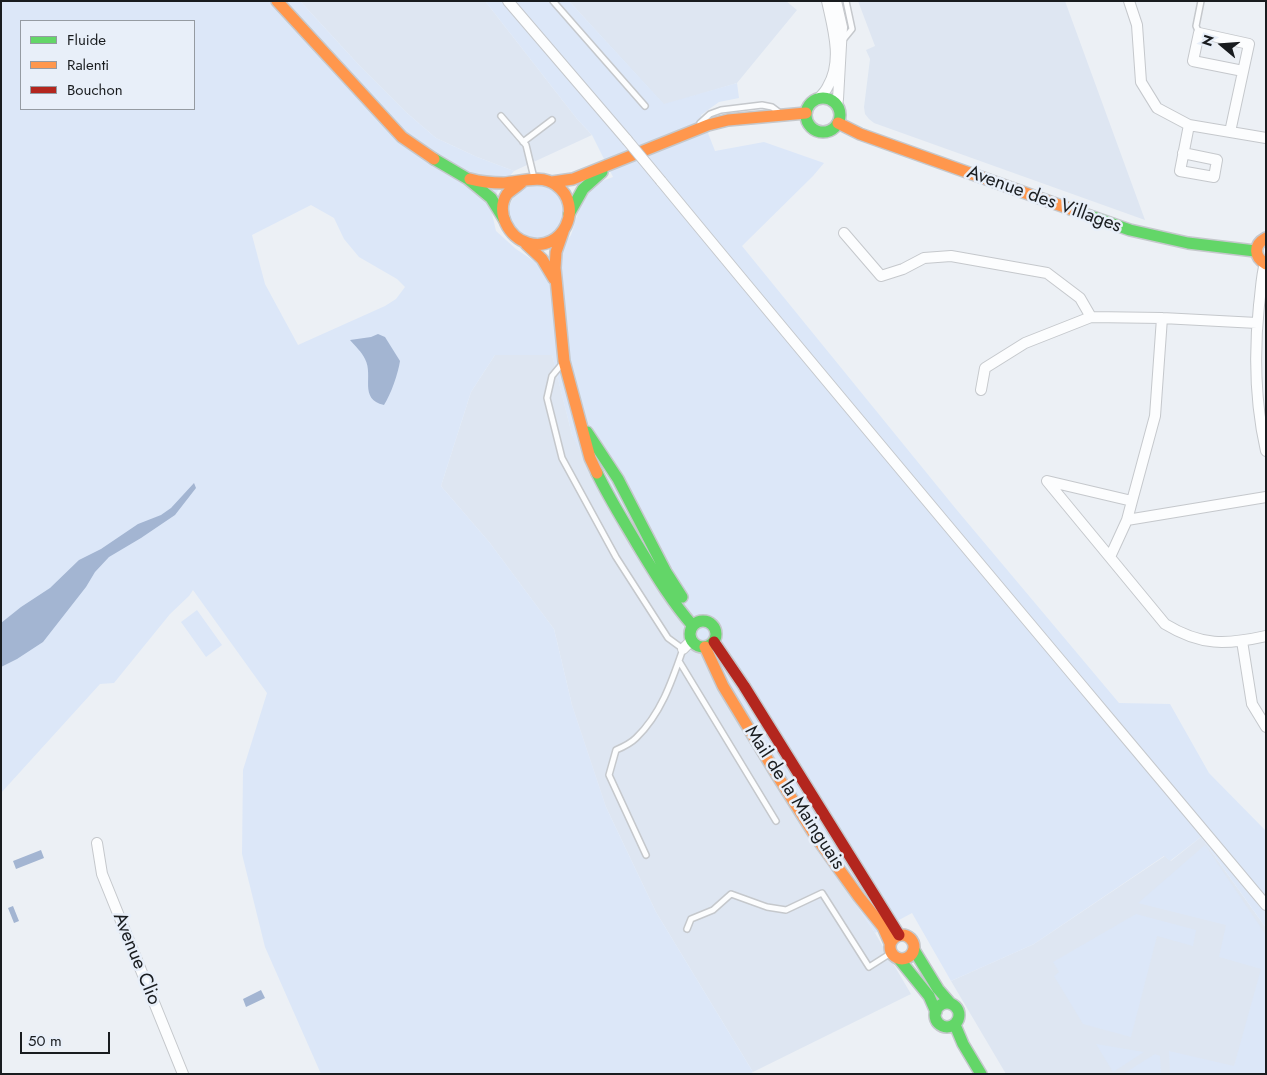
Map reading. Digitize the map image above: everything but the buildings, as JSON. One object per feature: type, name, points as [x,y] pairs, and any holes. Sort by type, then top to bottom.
[{"type":"street","points":[[277,1],[402,137],[439,163],[468,179],[491,198],[512,234],[542,259],[555,282]]},
{"type":"street","points":[[508,1],[662,181],[794,344],[935,509],[1266,905]]},
{"type":"street","points":[[818,99],[832,100],[840,112],[838,123],[830,132],[818,132],[808,125],[806,114],[810,104],[818,99],[828,86],[834,70],[836,56],[834,32],[827,1]]},
{"type":"street","points":[[836,1],[842,27],[838,99],[836,105]]},
{"type":"street","points":[[1129,1],[1137,25],[1142,82],[1157,108],[1189,125],[1266,138]]},
{"type":"street","points":[[1230,132],[1249,44],[1199,33],[1193,61],[1243,71]]},
{"type":"street","points":[[552,182],[573,179],[708,125],[728,120],[783,114],[806,114]]},
{"type":"street","name":"Avenue des Villages","points":[[838,123],[860,134],[1130,230],[1188,243],[1255,251]]},
{"type":"street","points":[[1183,153],[1189,125]]},
{"type":"street","points":[[569,214],[583,189],[610,165]]},
{"type":"street","points":[[468,179],[498,183],[545,180],[552,182],[561,189],[567,198],[568,223],[556,252],[555,282],[559,301],[564,361],[575,405],[582,422],[590,458],[607,493],[677,608],[694,624]]},
{"type":"street","points":[[504,219],[504,207],[507,196],[513,188],[528,180]]},
{"type":"street","points":[[525,243],[546,244],[555,240],[563,232]]},
{"type":"street","points":[[844,233],[881,276],[903,269],[924,258],[952,256],[1046,273],[1080,298],[1090,317]]},
{"type":"street","points":[[1266,238],[1258,243],[1255,251],[1258,259],[1265,263],[1257,323],[1256,363],[1266,450]]},
{"type":"street","points":[[981,390],[985,368],[1025,344],[1090,317],[1162,318],[1257,323]]},
{"type":"street","points":[[1110,557],[1127,520],[1154,416],[1162,318]]},
{"type":"street","points":[[582,422],[618,479],[694,624]]},
{"type":"street","points":[[1132,501],[1047,481],[1165,624],[1180,634],[1201,641],[1242,642],[1266,636]]},
{"type":"street","points":[[1127,520],[1266,497]]},
{"type":"street","points":[[705,621],[713,625],[716,634],[709,645],[687,645],[694,624],[705,621]]},
{"type":"street","points":[[1242,642],[1252,704],[1265,724]]},
{"type":"street","name":"Mail de la Mainguais","points":[[899,935],[744,686],[717,645],[709,645],[723,686],[777,775],[816,836],[859,897],[883,927],[894,952],[929,996],[936,1012]]},
{"type":"street","name":"Avenue Clio","points":[[97,843],[102,874],[183,1074]]},
{"type":"street","points":[[914,950],[909,958],[894,952],[895,937],[905,935],[910,938],[914,943],[914,950],[938,989],[959,1012],[959,1019],[954,1025],[948,1027],[941,1025],[936,1019],[936,1012],[944,1004],[951,1004]]},
{"type":"street","points":[[954,1025],[981,1074]]},
{"type":"lane","points":[[553,1],[645,106]]},
{"type":"lane","points":[[841,42],[852,30],[846,1]]},
{"type":"lane","points":[[1199,33],[1196,26],[1201,1]]},
{"type":"lane","points":[[501,116],[526,145],[528,180]]},
{"type":"lane","points":[[523,142],[552,120]]},
{"type":"lane","points":[[564,361],[552,376],[547,398],[562,458],[616,556],[668,638],[687,645],[656,715],[635,740],[616,750],[609,775],[646,855]]},
{"type":"lane","points":[[679,661],[776,821]]},
{"type":"lane","points":[[687,929],[691,919],[713,910],[731,894],[767,907],[786,910],[822,893],[869,967],[894,952]]},
{"type":"shaded area","points":[[1,1],[300,1],[359,65],[407,113],[436,138],[477,157],[514,171],[497,192],[491,209],[496,231],[516,249],[534,261],[551,260],[571,235],[581,203],[597,183],[613,177],[592,135],[577,119],[485,1],[569,1],[664,104],[737,83],[739,98],[719,102],[701,115],[715,151],[764,142],[824,163],[742,246],[956,509],[1119,703],[1170,704],[1209,773],[1266,831],[1266,928],[1201,837],[1170,861],[1164,856],[1034,944],[951,981],[912,913],[875,933],[812,838],[599,487],[572,435],[552,355],[495,355],[471,392],[441,486],[490,543],[554,629],[572,705],[606,807],[656,912],[753,1072],[750,1074],[321,1074],[265,947],[242,854],[243,770],[267,693],[193,590],[170,614],[114,683],[100,684],[1,793]],"holes":[[[311,205],[334,218],[344,239],[359,257],[397,279],[405,287],[396,299],[385,306],[298,345],[265,284],[252,235]]]},
{"type":"shaded area","points":[[300,1],[485,1],[577,119],[592,135],[514,171],[477,157],[436,138],[407,113],[359,65]]},
{"type":"shaded area","points":[[569,1],[786,1],[797,10],[737,83],[664,105]]},
{"type":"shaded area","points":[[858,1],[1065,1],[1145,220],[874,123],[865,114],[864,107],[870,59],[866,50],[875,46]]},
{"type":"shaded area","points":[[536,185],[546,187],[555,193],[561,202],[563,212],[561,222],[555,231],[546,237],[536,239],[526,237],[517,231],[511,222],[509,212],[511,202],[517,193],[526,187]]},
{"type":"shaded area","points":[[495,355],[552,355],[572,435],[812,838],[875,933],[911,994],[753,1072],[656,912],[606,807],[572,705],[554,629],[490,543],[441,486],[471,392]]},
{"type":"shaded area","points":[[197,610],[222,645],[206,657],[181,622]]},
{"type":"shaded area","points":[[1201,837],[1266,928],[1266,1074],[1006,1074],[951,981],[1034,944],[1165,856],[1171,861]]},
{"type":"shaded area","points":[[1205,845],[1266,935],[1266,1074],[1170,1074],[1169,1051],[1234,1066],[1261,969],[1219,957],[1226,925],[1138,903]]},
{"type":"shaded area","points":[[1136,914],[1196,930],[1193,946],[1157,936],[1131,1037],[1083,1024],[1054,976],[1059,972],[1053,962]]},
{"type":"shaded area","points":[[1096,1044],[1144,1052],[1113,1072]]},
{"type":"shaded area","points":[[1155,1054],[1160,1056],[1161,1074],[1123,1074]]},
{"type":"water","points":[[378,334],[385,337],[400,361],[394,384],[384,405],[371,398],[365,359],[350,340]]},
{"type":"water","points":[[194,483],[196,488],[175,515],[109,557],[95,572],[86,587],[43,642],[1,667],[1,623],[50,588],[79,560],[101,549],[138,524],[161,515],[171,508]]},
{"type":"water","points":[[41,850],[44,858],[16,869],[13,861]]},
{"type":"water","points":[[13,906],[19,921],[14,923],[8,908]]},
{"type":"water","points":[[261,990],[265,998],[246,1007],[243,999]]},
{"type":"traffic: fast","points":[[823,98],[830,99],[835,103],[839,108],[840,115],[839,122],[835,127],[830,131],[823,132],[816,131],[811,127],[807,122],[806,115],[807,108],[811,103],[816,99],[823,98]]},
{"type":"traffic: fast","points":[[434,159],[468,179],[491,198],[504,219]]},
{"type":"traffic: fast","points":[[569,214],[583,189],[602,172]]},
{"type":"traffic: fast","points":[[1073,210],[1130,230],[1188,243],[1255,251]]},
{"type":"traffic: fast","points":[[587,432],[618,479],[666,572],[682,597]]},
{"type":"traffic: fast","points":[[597,473],[656,576],[677,607],[693,626]]},
{"type":"traffic: fast","points":[[703,621],[712,625],[716,634],[712,643],[703,647],[694,643],[690,634],[694,625],[703,621]]},
{"type":"traffic: fast","points":[[914,950],[938,989],[951,1004]]},
{"type":"traffic: fast","points":[[899,959],[929,996],[936,1012]]},
{"type":"traffic: fast","points":[[947,1003],[952,1004],[958,1010],[959,1015],[958,1020],[952,1026],[947,1027],[942,1026],[936,1020],[935,1015],[936,1010],[942,1004],[947,1003]]},
{"type":"traffic: fast","points":[[955,1025],[963,1044],[981,1074]]},
{"type":"traffic: slow","points":[[277,1],[402,137],[434,159]]},
{"type":"traffic: slow","points":[[552,182],[573,179],[708,125],[728,120],[806,113]]},
{"type":"traffic: slow","points":[[838,123],[860,134],[1073,210]]},
{"type":"traffic: slow","points":[[470,179],[504,183],[538,179],[556,185],[565,194],[569,204],[569,215],[566,226],[560,235],[551,241],[540,244],[528,243],[515,236],[506,223],[503,216],[504,201],[507,194],[522,182]]},
{"type":"traffic: slow","points":[[563,232],[556,252],[555,268],[564,361],[590,458],[597,473]]},
{"type":"traffic: slow","points":[[1266,238],[1257,247],[1257,255],[1266,264]]},
{"type":"traffic: slow","points":[[526,244],[542,259],[554,279]]},
{"type":"traffic: slow","points":[[705,647],[723,686],[777,775],[816,837],[883,927],[890,943]]},
{"type":"traffic: slow","points":[[902,935],[911,938],[914,947],[911,956],[902,959],[893,956],[890,947],[893,938],[902,935]]},
{"type":"traffic: jam","points":[[714,642],[744,686],[899,935]]}]
